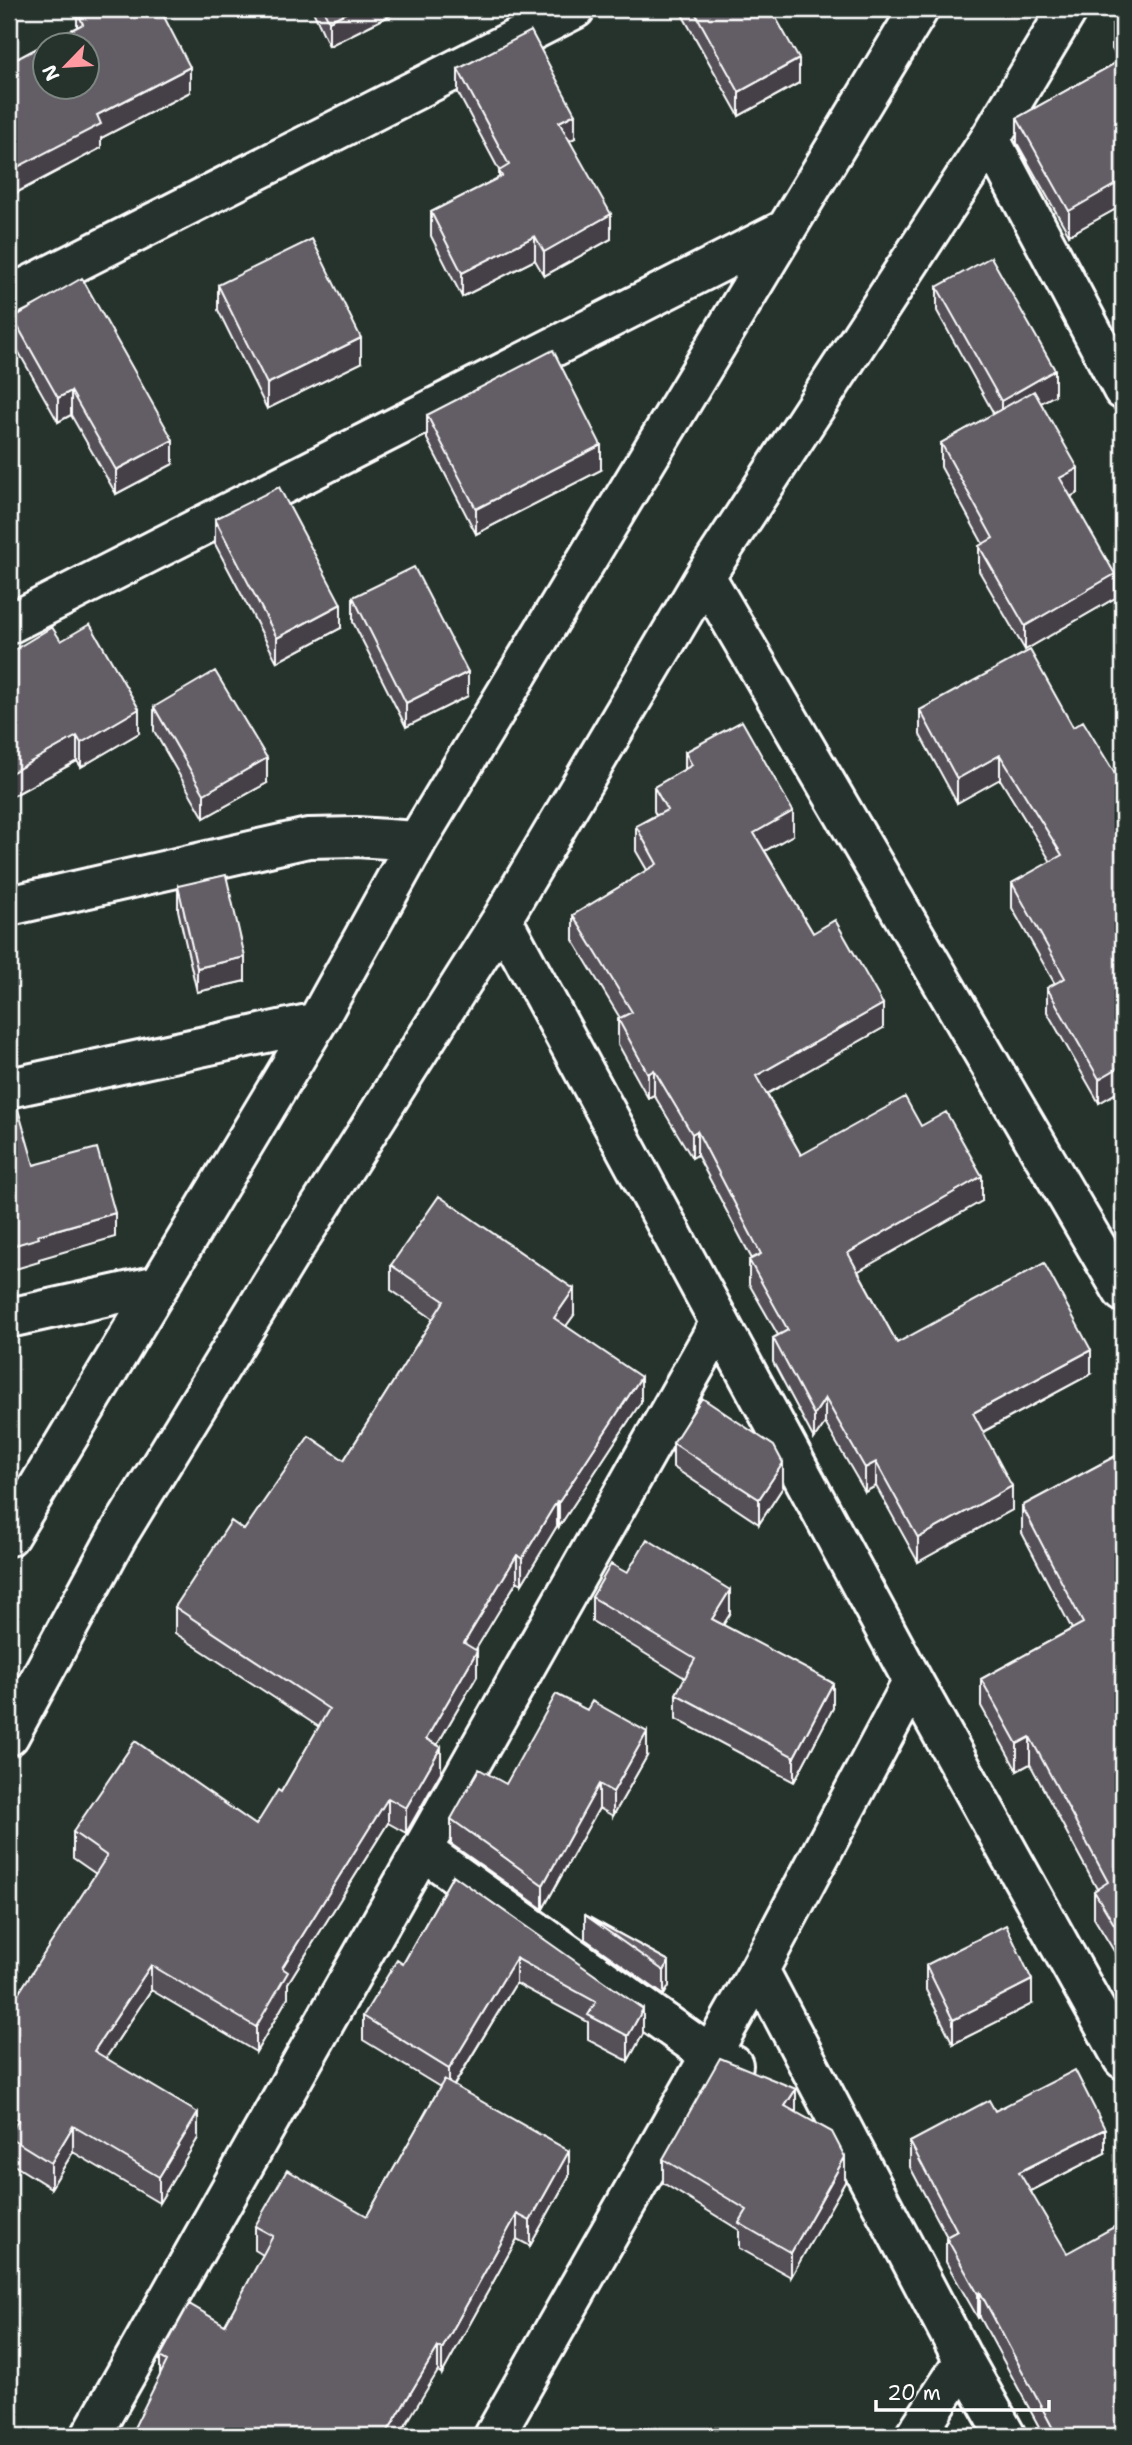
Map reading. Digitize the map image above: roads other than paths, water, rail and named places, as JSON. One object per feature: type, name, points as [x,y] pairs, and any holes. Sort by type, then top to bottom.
[{"type":"street","points":[[9,296],[575,9]]},
{"type":"street","points":[[9,1536],[317,1022],[417,841],[919,9]]},
{"type":"street","points":[[9,1736],[118,1535],[290,1254],[502,919],[705,576],[990,139],[1068,9]]},
{"type":"street","points":[[990,139],[1123,390]]},
{"type":"street","points":[[9,624],[784,230]]},
{"type":"street","points":[[705,576],[1123,1292]]},
{"type":"street","points":[[9,906],[307,838],[357,837],[417,841]]},
{"type":"street","points":[[502,919],[913,1681],[1123,2059]]},
{"type":"street","points":[[9,1088],[317,1022]]},
{"type":"street","points":[[9,1318],[158,1285]]},
{"type":"street","points":[[91,2436],[719,1324]]},
{"type":"street","points":[[494,2436],[759,1970],[913,1681]]},
{"type":"street","points":[[422,1850],[710,2055],[829,2104]]},
{"type":"street","points":[[759,1970],[1006,2436]]},
{"type":"street","points":[[915,2436],[964,2361]]}]
